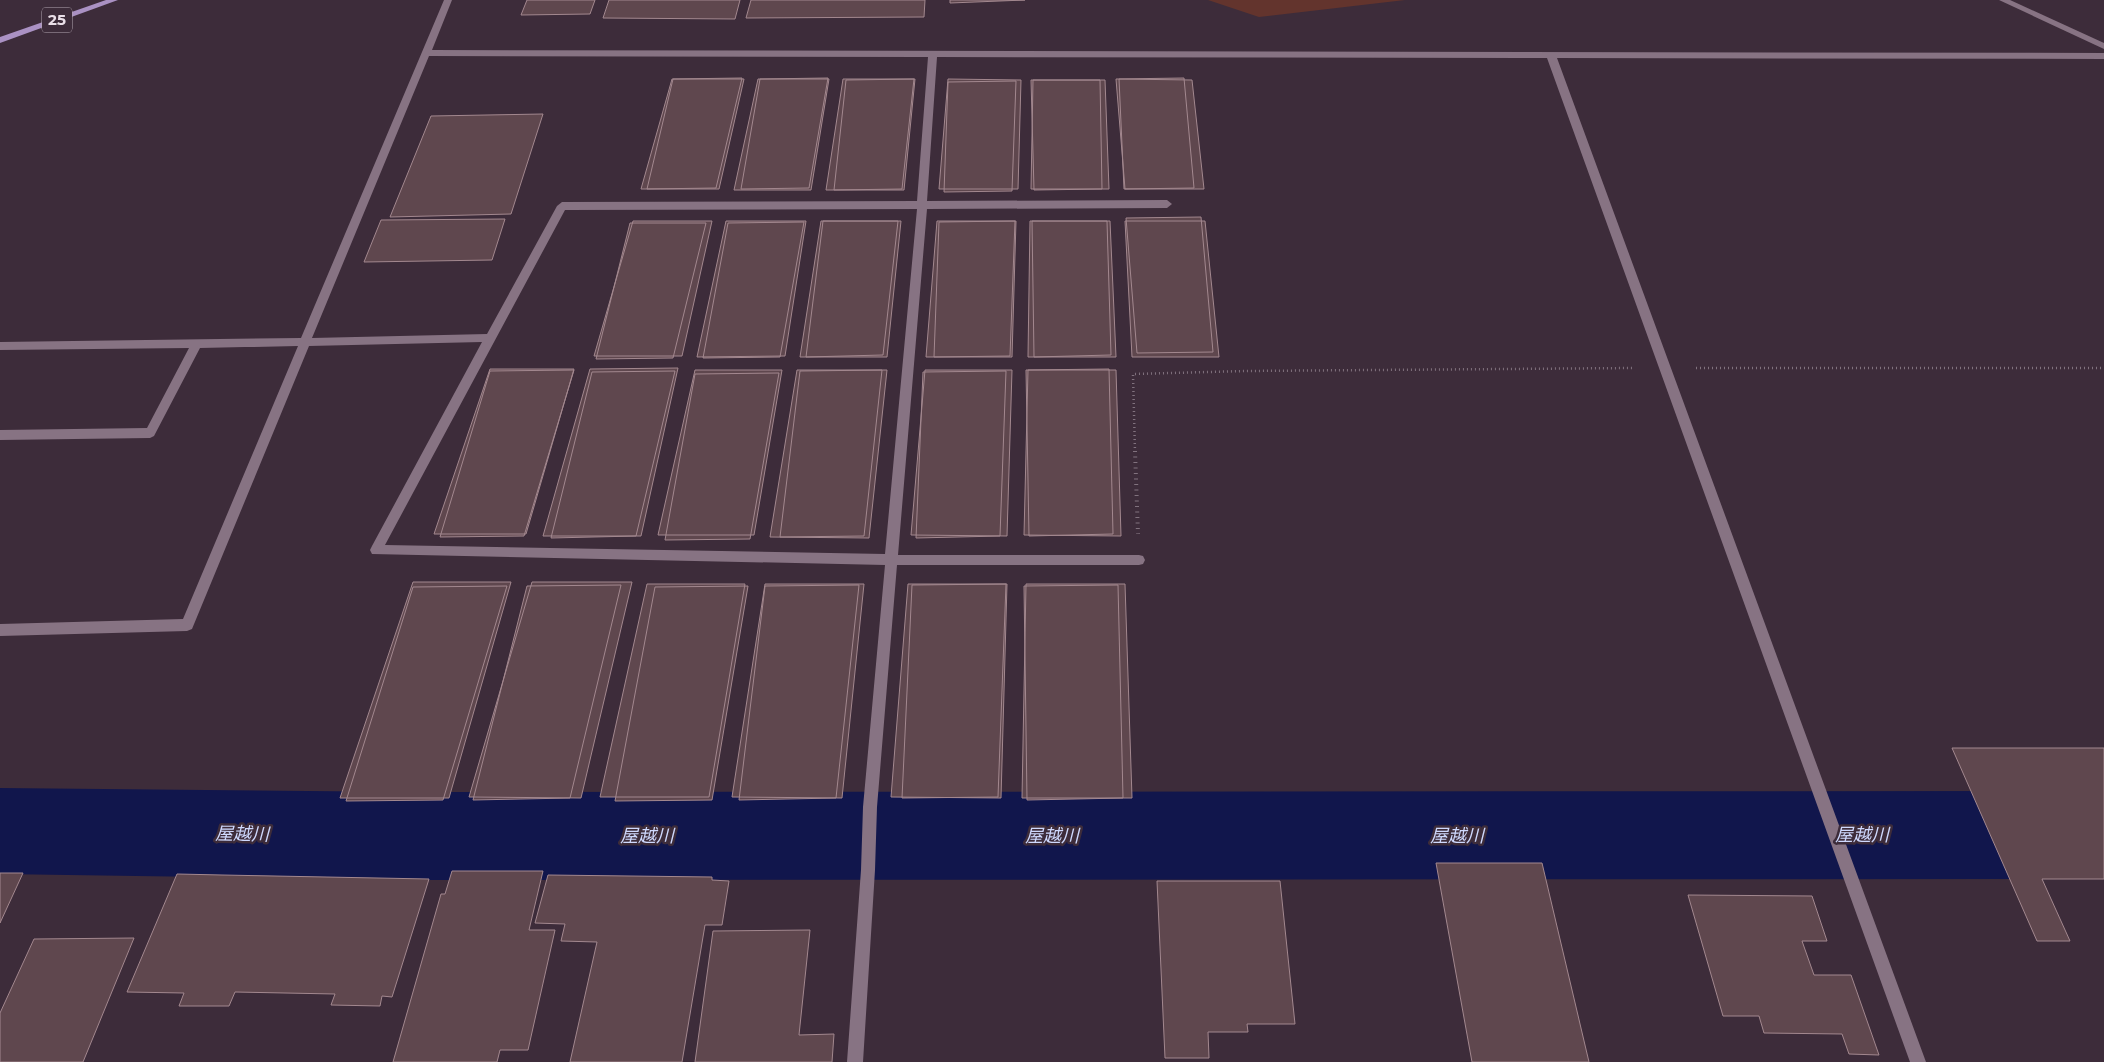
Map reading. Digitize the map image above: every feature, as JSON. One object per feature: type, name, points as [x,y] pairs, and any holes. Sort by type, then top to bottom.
[{"type":"main road","name":"25","points":[[0,40],[114,0]]},
{"type":"street","points":[[0,630],[187,625],[448,0]]},
{"type":"street","points":[[2003,0],[2104,46]]},
{"type":"street","points":[[426,52],[2104,56]]},
{"type":"street","points":[[855,1062],[868,870],[870,807],[922,205],[933,54]]},
{"type":"street","points":[[1551,55],[1842,848],[1918,1062]]},
{"type":"street","points":[[1138,560],[891,560],[376,550],[562,206],[1167,204]]},
{"type":"street","points":[[0,346],[490,338]]},
{"type":"street","points":[[0,435],[150,433],[197,343]]},
{"type":"path","points":[[1138,560],[1133,374],[1245,371],[1665,368],[2104,368]]},
{"type":"shaded area","points":[[1208,0],[1405,0],[1259,17]]},
{"type":"building","points":[[527,0],[595,0],[590,14],[521,15]]},
{"type":"building","points":[[609,0],[740,0],[735,19],[603,18]]},
{"type":"building","points":[[751,0],[925,0],[924,17],[746,18]]},
{"type":"building","points":[[950,0],[1025,0],[950,3]]},
{"type":"building","points":[[742,78],[716,188],[647,189],[673,79]]},
{"type":"building","points":[[828,78],[809,188],[741,189],[760,79]]},
{"type":"building","points":[[1184,78],[1194,188],[1125,189],[1116,79]]},
{"type":"building","points":[[672,79],[744,79],[719,189],[641,189]]},
{"type":"building","points":[[758,79],[829,79],[811,190],[734,190]]},
{"type":"building","points":[[843,79],[915,79],[904,190],[826,190]]},
{"type":"building","points":[[914,79],[902,189],[834,190],[846,80]]},
{"type":"building","points":[[948,79],[1021,80],[1018,189],[939,189]]},
{"type":"building","points":[[1119,79],[1192,80],[1204,189],[1124,189]]},
{"type":"building","points":[[1031,80],[1100,80],[1102,189],[1034,190]]},
{"type":"building","points":[[1033,80],[1105,80],[1109,189],[1031,189]]},
{"type":"building","points":[[1016,81],[1012,191],[944,192],[948,82]]},
{"type":"building","points":[[543,114],[511,214],[390,217],[431,116]]},
{"type":"building","points":[[1201,217],[1213,352],[1137,353],[1126,218]]},
{"type":"building","points":[[505,219],[492,260],[364,262],[381,220]]},
{"type":"building","points":[[633,221],[712,221],[682,356],[594,356]]},
{"type":"building","points":[[726,221],[806,221],[785,356],[697,357]]},
{"type":"building","points":[[821,221],[901,221],[887,357],[800,357]]},
{"type":"building","points":[[823,221],[898,221],[883,355],[806,357]]},
{"type":"building","points":[[937,221],[1016,221],[1012,357],[926,357]]},
{"type":"building","points":[[1015,221],[1010,356],[934,357],[939,222]]},
{"type":"building","points":[[1030,221],[1110,221],[1116,357],[1028,357]]},
{"type":"building","points":[[1032,221],[1107,221],[1111,355],[1034,357]]},
{"type":"building","points":[[1125,221],[1205,221],[1219,357],[1132,357]]},
{"type":"building","points":[[804,222],[780,357],[703,358],[728,223]]},
{"type":"building","points":[[630,223],[706,223],[673,358],[596,359]]},
{"type":"building","points":[[678,368],[641,536],[543,536],[590,369]]},
{"type":"building","points":[[490,369],[574,369],[526,534],[434,534]]},
{"type":"building","points":[[1109,369],[1113,534],[1029,536],[1026,370]]},
{"type":"building","points":[[574,370],[524,536],[440,537],[490,371]]},
{"type":"building","points":[[695,370],[782,370],[754,535],[658,535]]},
{"type":"building","points":[[797,370],[887,370],[869,538],[770,537]]},
{"type":"building","points":[[882,370],[864,536],[780,537],[800,371]]},
{"type":"building","points":[[925,370],[1012,370],[1007,536],[911,535]]},
{"type":"building","points":[[1028,370],[1116,370],[1121,536],[1024,535]]},
{"type":"building","points":[[675,371],[636,536],[551,538],[592,372]]},
{"type":"building","points":[[1006,371],[1000,536],[916,538],[923,372]]},
{"type":"building","points":[[779,373],[750,539],[665,540],[695,374]]},
{"type":"building","points":[[413,582],[511,582],[449,798],[340,798]]},
{"type":"building","points":[[532,582],[632,582],[581,798],[469,797]]},
{"type":"building","points":[[647,584],[745,584],[709,797],[600,797]]},
{"type":"building","points":[[765,584],[864,584],[842,798],[732,797]]},
{"type":"building","points":[[908,584],[1007,584],[1001,798],[891,797]]},
{"type":"building","points":[[1006,584],[998,797],[902,798],[912,585]]},
{"type":"building","points":[[1026,584],[1125,584],[1132,798],[1022,798]]},
{"type":"building","points":[[621,585],[570,798],[473,800],[527,586]]},
{"type":"building","points":[[859,585],[836,798],[739,800],[765,586]]},
{"type":"building","points":[[1118,585],[1123,798],[1027,800],[1024,586]]},
{"type":"building","points":[[507,586],[443,800],[346,801],[413,587]]},
{"type":"building","points":[[748,586],[712,800],[615,801],[655,587]]},
{"type":"building","points":[[1952,748],[2104,748],[2104,879],[2042,879],[2070,941],[2037,941]]},
{"type":"building","points":[[1436,863],[1542,863],[1589,1062],[1472,1062]]},
{"type":"building","points":[[452,871],[543,871],[529,930],[555,930],[528,1050],[500,1050],[497,1062],[393,1062],[441,894],[445,894]]},
{"type":"building","points":[[0,873],[23,873],[0,923]]},
{"type":"building","points":[[177,874],[429,879],[392,997],[382,996],[380,1006],[331,1005],[335,994],[235,992],[229,1006],[179,1006],[184,993],[127,992]]},
{"type":"building","points":[[548,875],[712,877],[712,880],[729,881],[722,925],[705,925],[682,1062],[570,1062],[597,942],[561,941],[565,924],[535,923]]},
{"type":"building","points":[[1157,881],[1280,881],[1295,1024],[1247,1024],[1248,1032],[1208,1032],[1209,1058],[1165,1058]]},
{"type":"building","points":[[1688,895],[1812,896],[1827,941],[1802,941],[1814,975],[1851,975],[1879,1055],[1849,1054],[1842,1034],[1764,1033],[1759,1016],[1723,1016]]},
{"type":"building","points":[[810,930],[799,1035],[834,1034],[832,1062],[695,1062],[713,931]]},
{"type":"building","points":[[134,938],[83,1062],[0,1062],[0,1013],[34,939]]},
{"type":"waterway","name":"屋越川","points":[[0,831],[414,836],[2104,835]]}]
